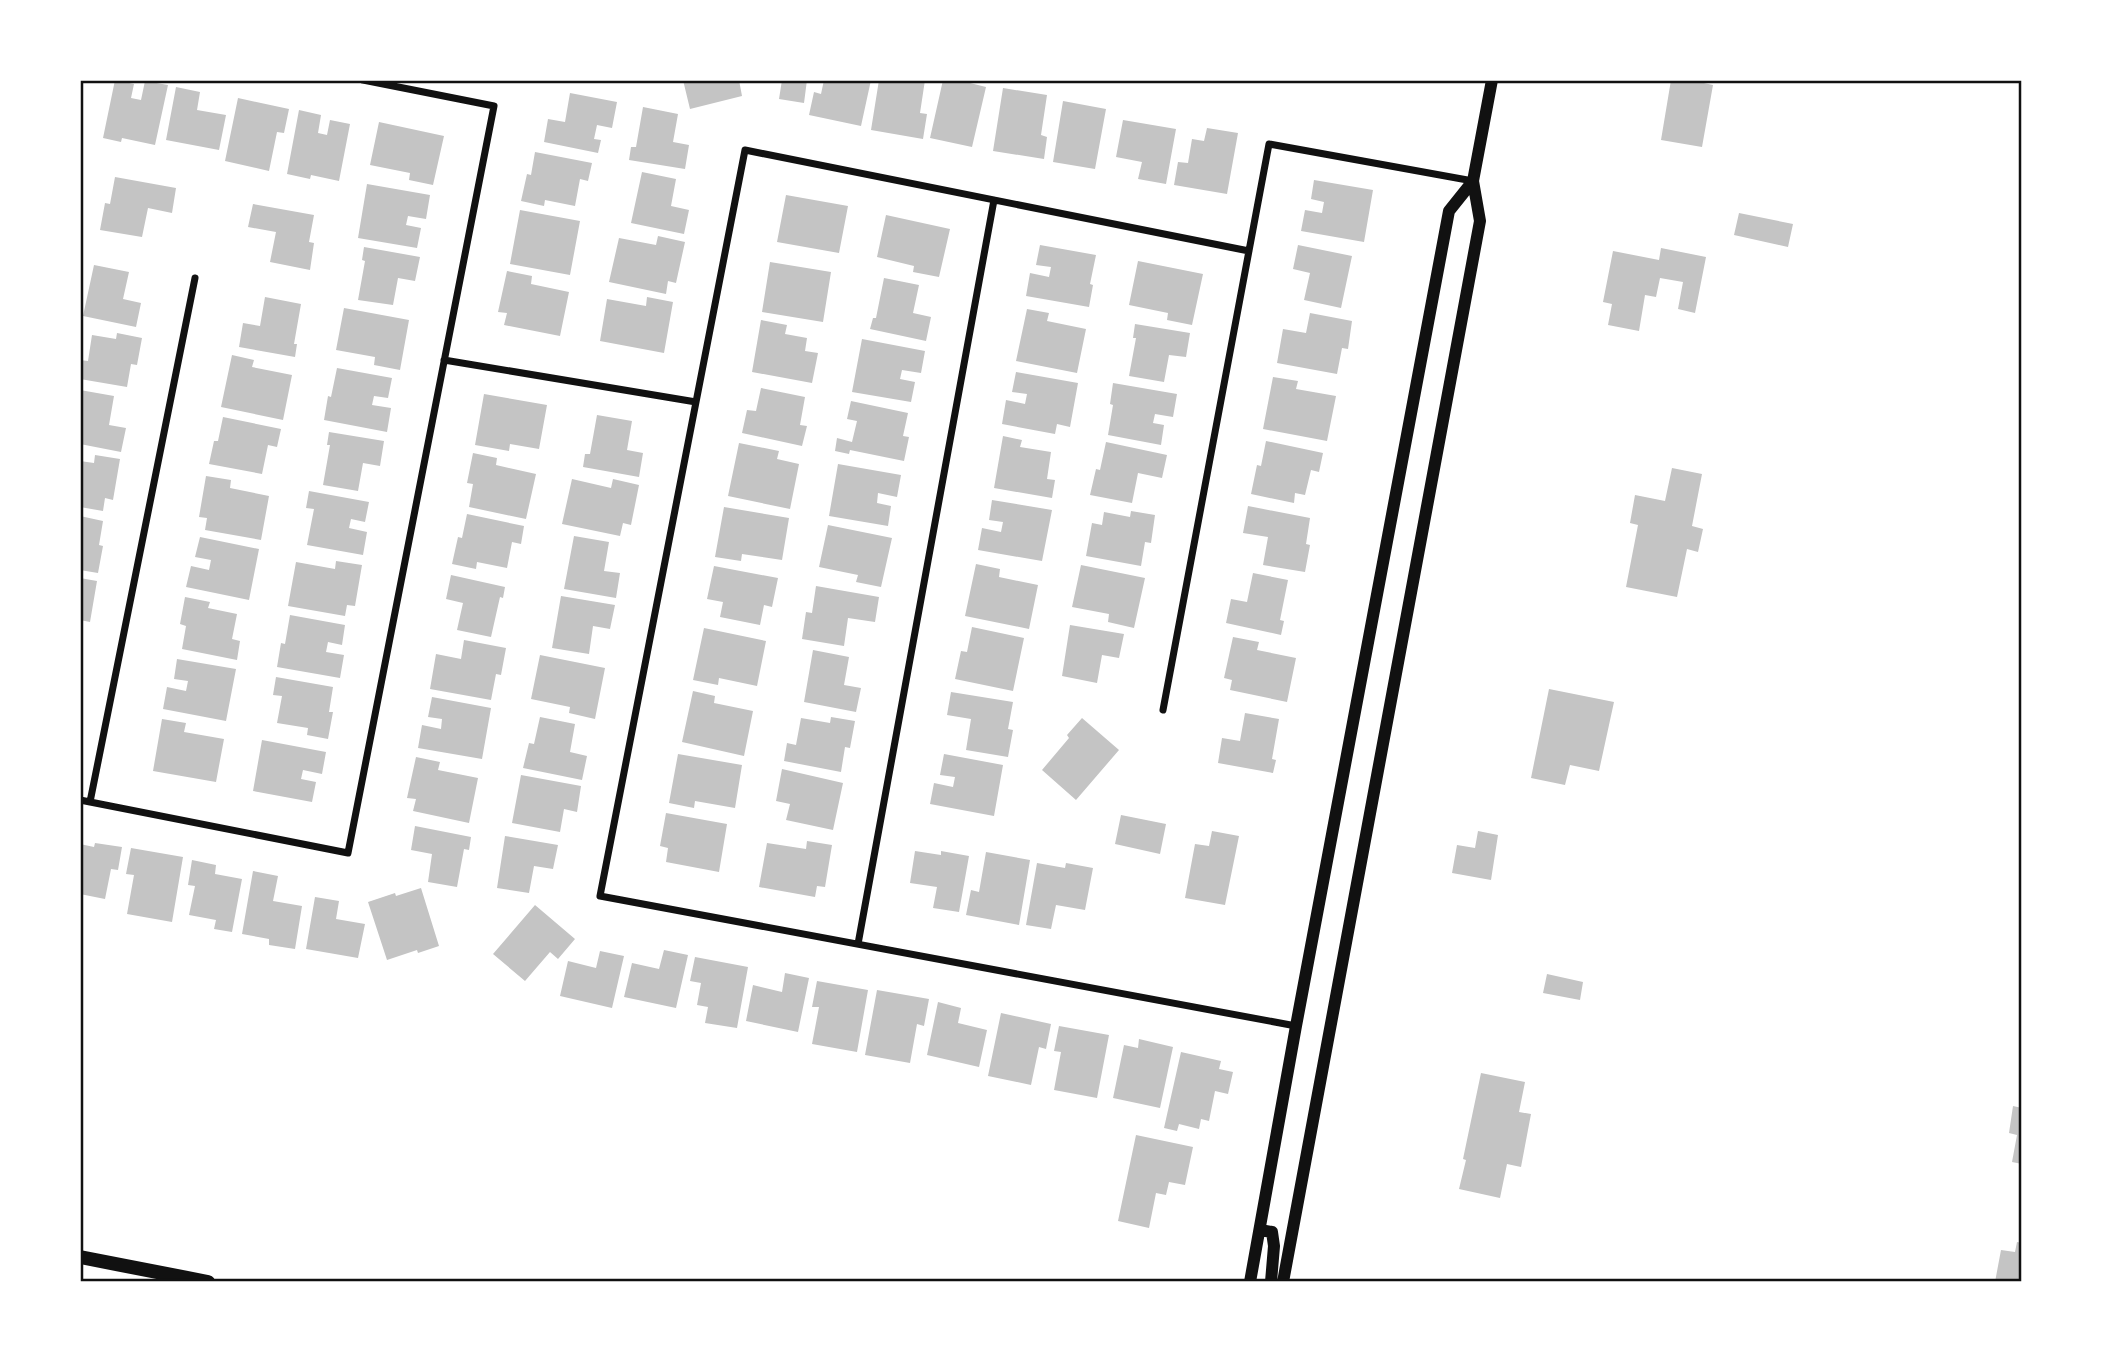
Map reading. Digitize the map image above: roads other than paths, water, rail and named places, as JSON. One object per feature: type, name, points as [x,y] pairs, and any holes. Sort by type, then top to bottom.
[{"type":"main road","points":[[80,1257],[208,1282]]},
{"type":"street","points":[[80,800],[348,853],[494,106],[363,80]]},
{"type":"street","points":[[1283,1282],[1479,221],[1473,181],[1492,80]]},
{"type":"street","points":[[1163,710],[1269,144],[1473,181]]},
{"type":"street","points":[[1249,251],[745,150],[600,896],[1296,1026]]},
{"type":"street","points":[[1250,1282],[1450,211],[1473,181]]},
{"type":"street","points":[[858,944],[994,200]]},
{"type":"street","points":[[90,802],[195,278]]},
{"type":"street","points":[[444,360],[696,402]]},
{"type":"street","points":[[1260,1230],[1272,1232],[1275,1246],[1271,1282]]}]
